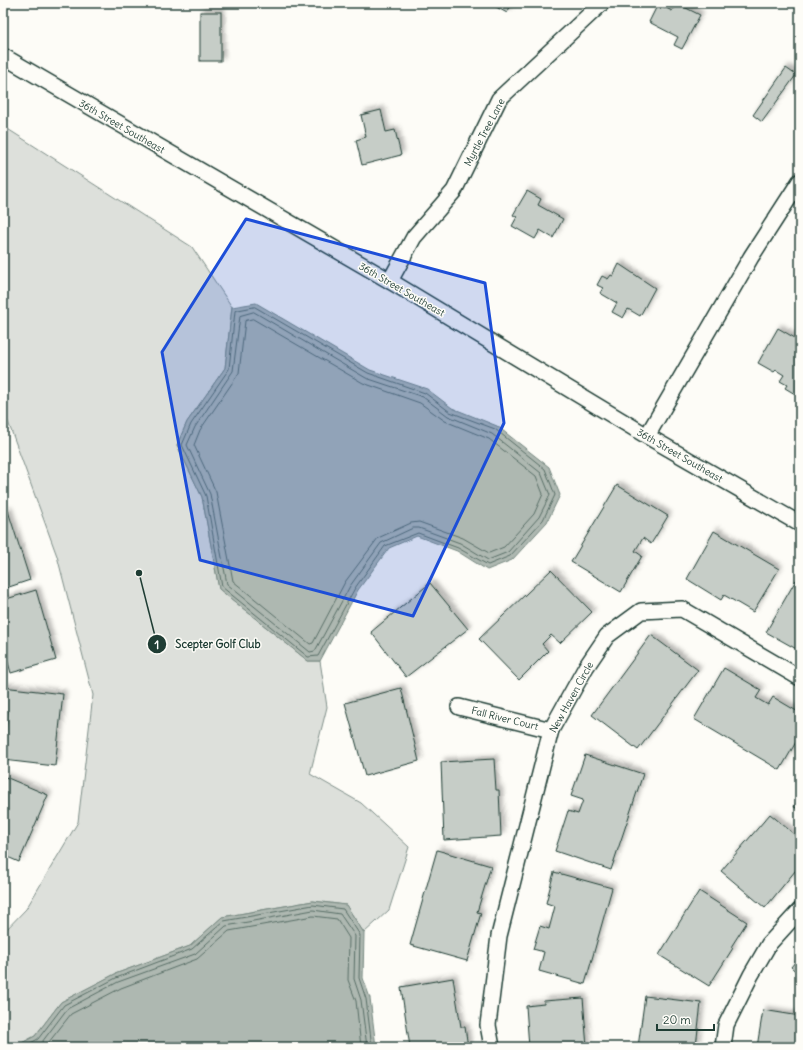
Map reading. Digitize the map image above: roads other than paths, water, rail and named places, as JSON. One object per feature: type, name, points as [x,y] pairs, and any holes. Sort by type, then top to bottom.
[{"type":"street","name":"Myrtle Tree Lane","points":[[390,281],[414,238],[454,191],[499,99],[602,3]]},
{"type":"street","name":"36th Street Southeast","points":[[3,56],[390,281],[648,436],[800,524]]},
{"type":"street","points":[[648,436],[751,257],[800,181]]},
{"type":"street","name":"New Haven Circle","points":[[492,1047],[488,1025],[499,936],[551,730],[586,667],[607,636],[641,611],[682,609],[800,678]]},
{"type":"street","name":"Fall River Court","points":[[459,707],[551,730]]},
{"type":"street","points":[[723,1047],[726,1025],[751,975],[769,944],[800,910]]},
{"type":"water","points":[[256,303],[370,370],[427,389],[452,408],[497,426],[549,467],[560,495],[547,522],[512,560],[487,570],[457,551],[417,536],[389,548],[358,590],[320,661],[308,661],[219,589],[202,497],[177,445],[187,422],[225,368],[232,307]]},
{"type":"water","points":[[313,901],[346,905],[364,933],[363,978],[370,998],[376,1047],[14,1047],[35,1036],[61,1002],[115,974],[190,946],[222,917]]},
{"type":"place","name":"Scepter Golf Club","points":[[139,573]]}]
